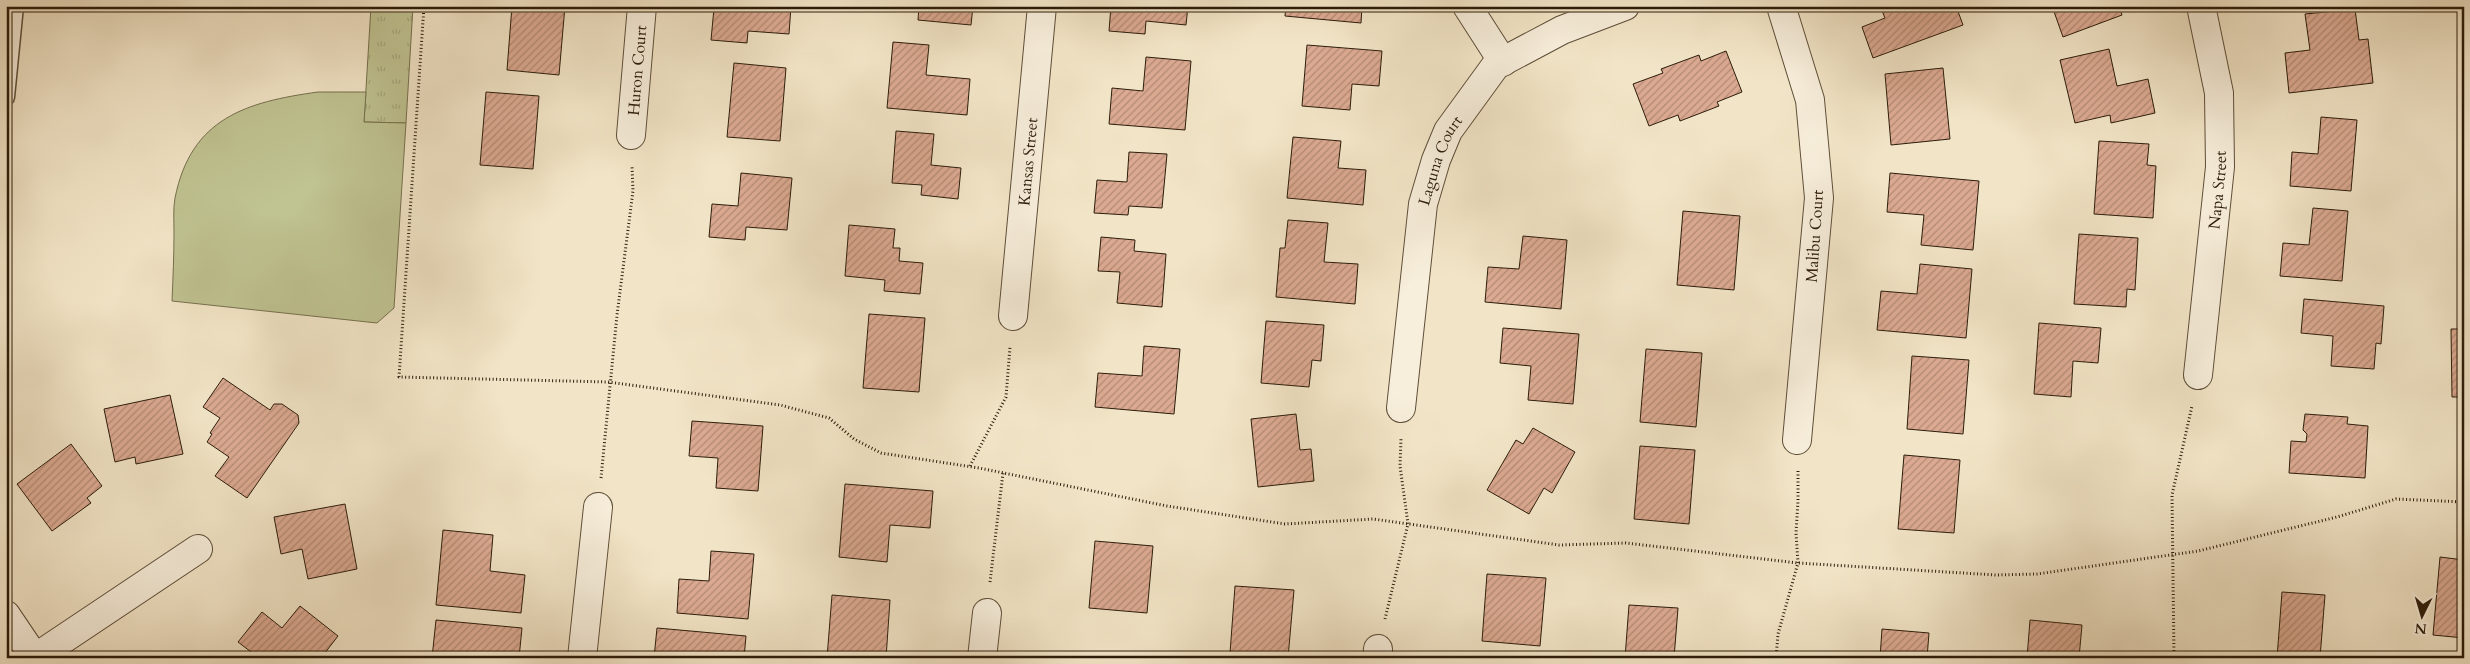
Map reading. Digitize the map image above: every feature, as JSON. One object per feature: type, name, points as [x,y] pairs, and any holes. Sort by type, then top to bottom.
[{"type":"street","name":"Huron Court","points":[[631,135],[642,6]]},
{"type":"street","name":"Kansas Street","points":[[1013,316],[1042,6]]},
{"type":"street","points":[[1467,6],[1502,62]]},
{"type":"street","name":"Laguna Court","points":[[1401,408],[1423,204],[1436,160],[1448,131],[1496,65],[1562,30],[1625,6]]},
{"type":"street","name":"Malibu Court","points":[[1781,6],[1810,100],[1819,198],[1797,440]]},
{"type":"street","name":"Napa Street","points":[[2198,374],[2220,167],[2219,93],[2201,6]]},
{"type":"street","points":[[582,658],[598,507]]},
{"type":"street","points":[[6,615],[35,658],[198,549]]},
{"type":"street","points":[[982,658],[987,613]]},
{"type":"lane","points":[[6,97],[9,44],[15,6]]},
{"type":"path","points":[[424,6],[399,377],[610,382],[780,405],[829,418],[854,439],[881,453],[970,466],[1167,506],[1285,524],[1373,519],[1558,545],[1626,543],[1798,563],[1996,576],[2037,574],[2198,551],[2396,500],[2464,502]]},
{"type":"path","points":[[598,507],[610,382],[633,191],[631,135]]},
{"type":"path","points":[[970,466],[1006,397],[1013,316]]},
{"type":"path","points":[[2174,658],[2172,495],[2198,374]]},
{"type":"path","points":[[1378,653],[1408,524],[1400,466],[1401,408]]},
{"type":"path","points":[[1776,658],[1778,634],[1798,563],[1796,533],[1798,501],[1797,440]]},
{"type":"path","points":[[987,613],[1004,473]]},
{"type":"green space","points":[[371,6],[413,6],[406,123],[364,122]]},
{"type":"green space","points":[[318,92],[366,92],[364,122],[406,123],[394,308],[377,323],[172,301],[174,202],[183,171],[194,149],[208,132],[226,119],[245,109],[292,96]]},
{"type":"building","points":[[512,6],[565,6],[559,75],[507,70]]},
{"type":"building","points":[[745,6],[791,6],[789,34],[748,31],[747,43],[711,40],[714,8],[745,11]]},
{"type":"building","points":[[919,6],[973,6],[971,25],[918,20]]},
{"type":"building","points":[[1111,6],[1188,6],[1186,25],[1146,21],[1145,34],[1109,31]]},
{"type":"building","points":[[1286,6],[1362,6],[1361,23],[1285,16]]},
{"type":"building","points":[[1880,6],[1956,6],[1963,25],[1873,58],[1862,27],[1885,18]]},
{"type":"building","points":[[2052,6],[2119,6],[2122,15],[2063,37]]},
{"type":"building","points":[[2355,9],[2359,40],[2368,39],[2373,83],[2289,93],[2285,53],[2310,50],[2305,14]]},
{"type":"building","points":[[893,42],[929,45],[926,75],[970,79],[967,115],[887,108]]},
{"type":"building","points":[[1307,45],[1382,51],[1379,86],[1352,84],[1350,110],[1302,106]]},
{"type":"building","points":[[2109,49],[2117,86],[2148,79],[2155,113],[2111,123],[2110,115],[2075,123],[2060,60]]},
{"type":"building","points":[[1726,51],[1742,92],[1717,102],[1719,106],[1680,121],[1678,115],[1649,126],[1633,84],[1663,73],[1661,69],[1699,55],[1701,61]]},
{"type":"building","points":[[1146,57],[1191,61],[1185,130],[1109,124],[1112,88],[1143,91]]},
{"type":"building","points":[[734,63],[786,68],[780,141],[727,137]]},
{"type":"building","points":[[1943,68],[1950,139],[1891,145],[1885,74]]},
{"type":"building","points":[[486,92],[539,96],[533,169],[480,165]]},
{"type":"building","points":[[2321,117],[2357,120],[2351,191],[2290,186],[2292,152],[2318,154]]},
{"type":"building","points":[[896,131],[934,134],[931,165],[961,168],[958,199],[921,195],[922,185],[892,183]]},
{"type":"building","points":[[1293,137],[1341,141],[1338,168],[1366,170],[1363,205],[1287,198]]},
{"type":"building","points":[[2099,141],[2149,144],[2147,165],[2156,166],[2153,218],[2094,214]]},
{"type":"building","points":[[1129,152],[1167,154],[1162,208],[1129,206],[1128,215],[1094,213],[1097,180],[1127,182]]},
{"type":"building","points":[[741,173],[792,178],[787,230],[746,227],[745,240],[709,237],[712,204],[738,206]]},
{"type":"building","points":[[1890,173],[1979,181],[1973,250],[1921,245],[1924,215],[1887,212]]},
{"type":"building","points":[[2313,208],[2348,211],[2342,281],[2280,276],[2283,243],[2309,245]]},
{"type":"building","points":[[1683,211],[1740,216],[1734,290],[1677,285]]},
{"type":"building","points":[[1288,220],[1328,223],[1324,262],[1358,264],[1355,304],[1276,297],[1280,248],[1285,248]]},
{"type":"building","points":[[849,225],[895,229],[893,248],[900,248],[899,261],[923,263],[920,294],[884,291],[885,280],[845,276]]},
{"type":"building","points":[[2464,232],[2464,287],[2459,287]]},
{"type":"building","points":[[2079,234],[2138,238],[2135,290],[2127,289],[2126,307],[2074,304]]},
{"type":"building","points":[[1523,236],[1567,240],[1561,309],[1485,302],[1488,267],[1519,269]]},
{"type":"building","points":[[1101,237],[1135,240],[1134,251],[1166,254],[1162,307],[1117,303],[1120,272],[1098,271]]},
{"type":"building","points":[[1920,264],[1972,269],[1966,338],[1877,330],[1881,291],[1917,294]]},
{"type":"building","points":[[2304,299],[2384,306],[2381,344],[2376,343],[2374,369],[2331,366],[2333,336],[2301,333]]},
{"type":"building","points":[[869,314],[925,318],[919,392],[863,388]]},
{"type":"building","points":[[1266,321],[1324,325],[1321,361],[1312,360],[1309,387],[1261,383]]},
{"type":"building","points":[[2039,323],[2101,328],[2098,363],[2073,361],[2071,397],[2034,394]]},
{"type":"building","points":[[1503,328],[1579,334],[1573,404],[1528,400],[1531,366],[1500,363]]},
{"type":"building","points":[[2451,329],[2464,329],[2464,397],[2452,397]]},
{"type":"building","points":[[1144,346],[1180,349],[1174,414],[1095,407],[1098,373],[1142,376]]},
{"type":"building","points":[[1646,349],[1702,353],[1696,427],[1640,422]]},
{"type":"building","points":[[1912,356],[1969,360],[1963,434],[1907,429]]},
{"type":"building","points":[[223,378],[270,410],[274,404],[282,404],[298,415],[299,423],[247,498],[215,476],[229,457],[207,442],[212,434],[210,433],[220,418],[203,407]]},
{"type":"building","points":[[170,395],[183,454],[136,464],[135,457],[115,462],[104,409]]},
{"type":"building","points":[[1296,414],[1300,450],[1311,449],[1314,481],[1258,487],[1251,419]]},
{"type":"building","points":[[2305,414],[2348,417],[2347,424],[2368,426],[2365,478],[2289,473],[2291,441],[2306,442],[2307,434],[2303,430]]},
{"type":"building","points":[[692,421],[763,426],[758,491],[716,488],[718,458],[689,456]]},
{"type":"building","points":[[1533,428],[1575,452],[1552,493],[1544,488],[1529,514],[1487,490],[1516,440],[1523,444]]},
{"type":"building","points":[[71,444],[102,486],[87,498],[91,503],[52,531],[17,484]]},
{"type":"building","points":[[1640,446],[1695,450],[1689,524],[1634,519]]},
{"type":"building","points":[[1904,455],[1960,460],[1954,533],[1898,529]]},
{"type":"building","points":[[845,484],[933,491],[930,528],[890,525],[887,562],[839,557]]},
{"type":"building","points":[[345,504],[357,569],[308,579],[302,549],[281,554],[274,517]]},
{"type":"building","points":[[443,530],[493,535],[490,571],[525,575],[521,613],[436,605]]},
{"type":"building","points":[[1095,541],[1153,546],[1147,613],[1089,608]]},
{"type":"building","points":[[711,551],[754,554],[748,619],[677,613],[679,579],[709,581]]},
{"type":"building","points":[[2440,557],[2464,560],[2464,638],[2433,635]]},
{"type":"building","points":[[1487,574],[1546,578],[1540,646],[1482,641]]},
{"type":"building","points":[[1235,586],[1294,590],[1288,658],[1230,653]]},
{"type":"building","points":[[2282,592],[2325,595],[2320,658],[2277,658]]},
{"type":"building","points":[[832,595],[890,600],[886,658],[827,658]]},
{"type":"building","points":[[1629,605],[1678,608],[1674,658],[1625,658]]},
{"type":"building","points":[[300,606],[338,636],[321,658],[259,658],[238,642],[262,612],[282,628]]},
{"type":"building","points":[[436,620],[522,628],[519,658],[432,658]]},
{"type":"building","points":[[2030,620],[2082,625],[2079,658],[2027,658]]},
{"type":"building","points":[[657,628],[746,636],[744,658],[654,658]]},
{"type":"building","points":[[1882,629],[1929,633],[1927,658],[1880,658]]},
{"type":"building","points":[[1094,653],[1144,657],[1144,658],[1094,658]]}]
